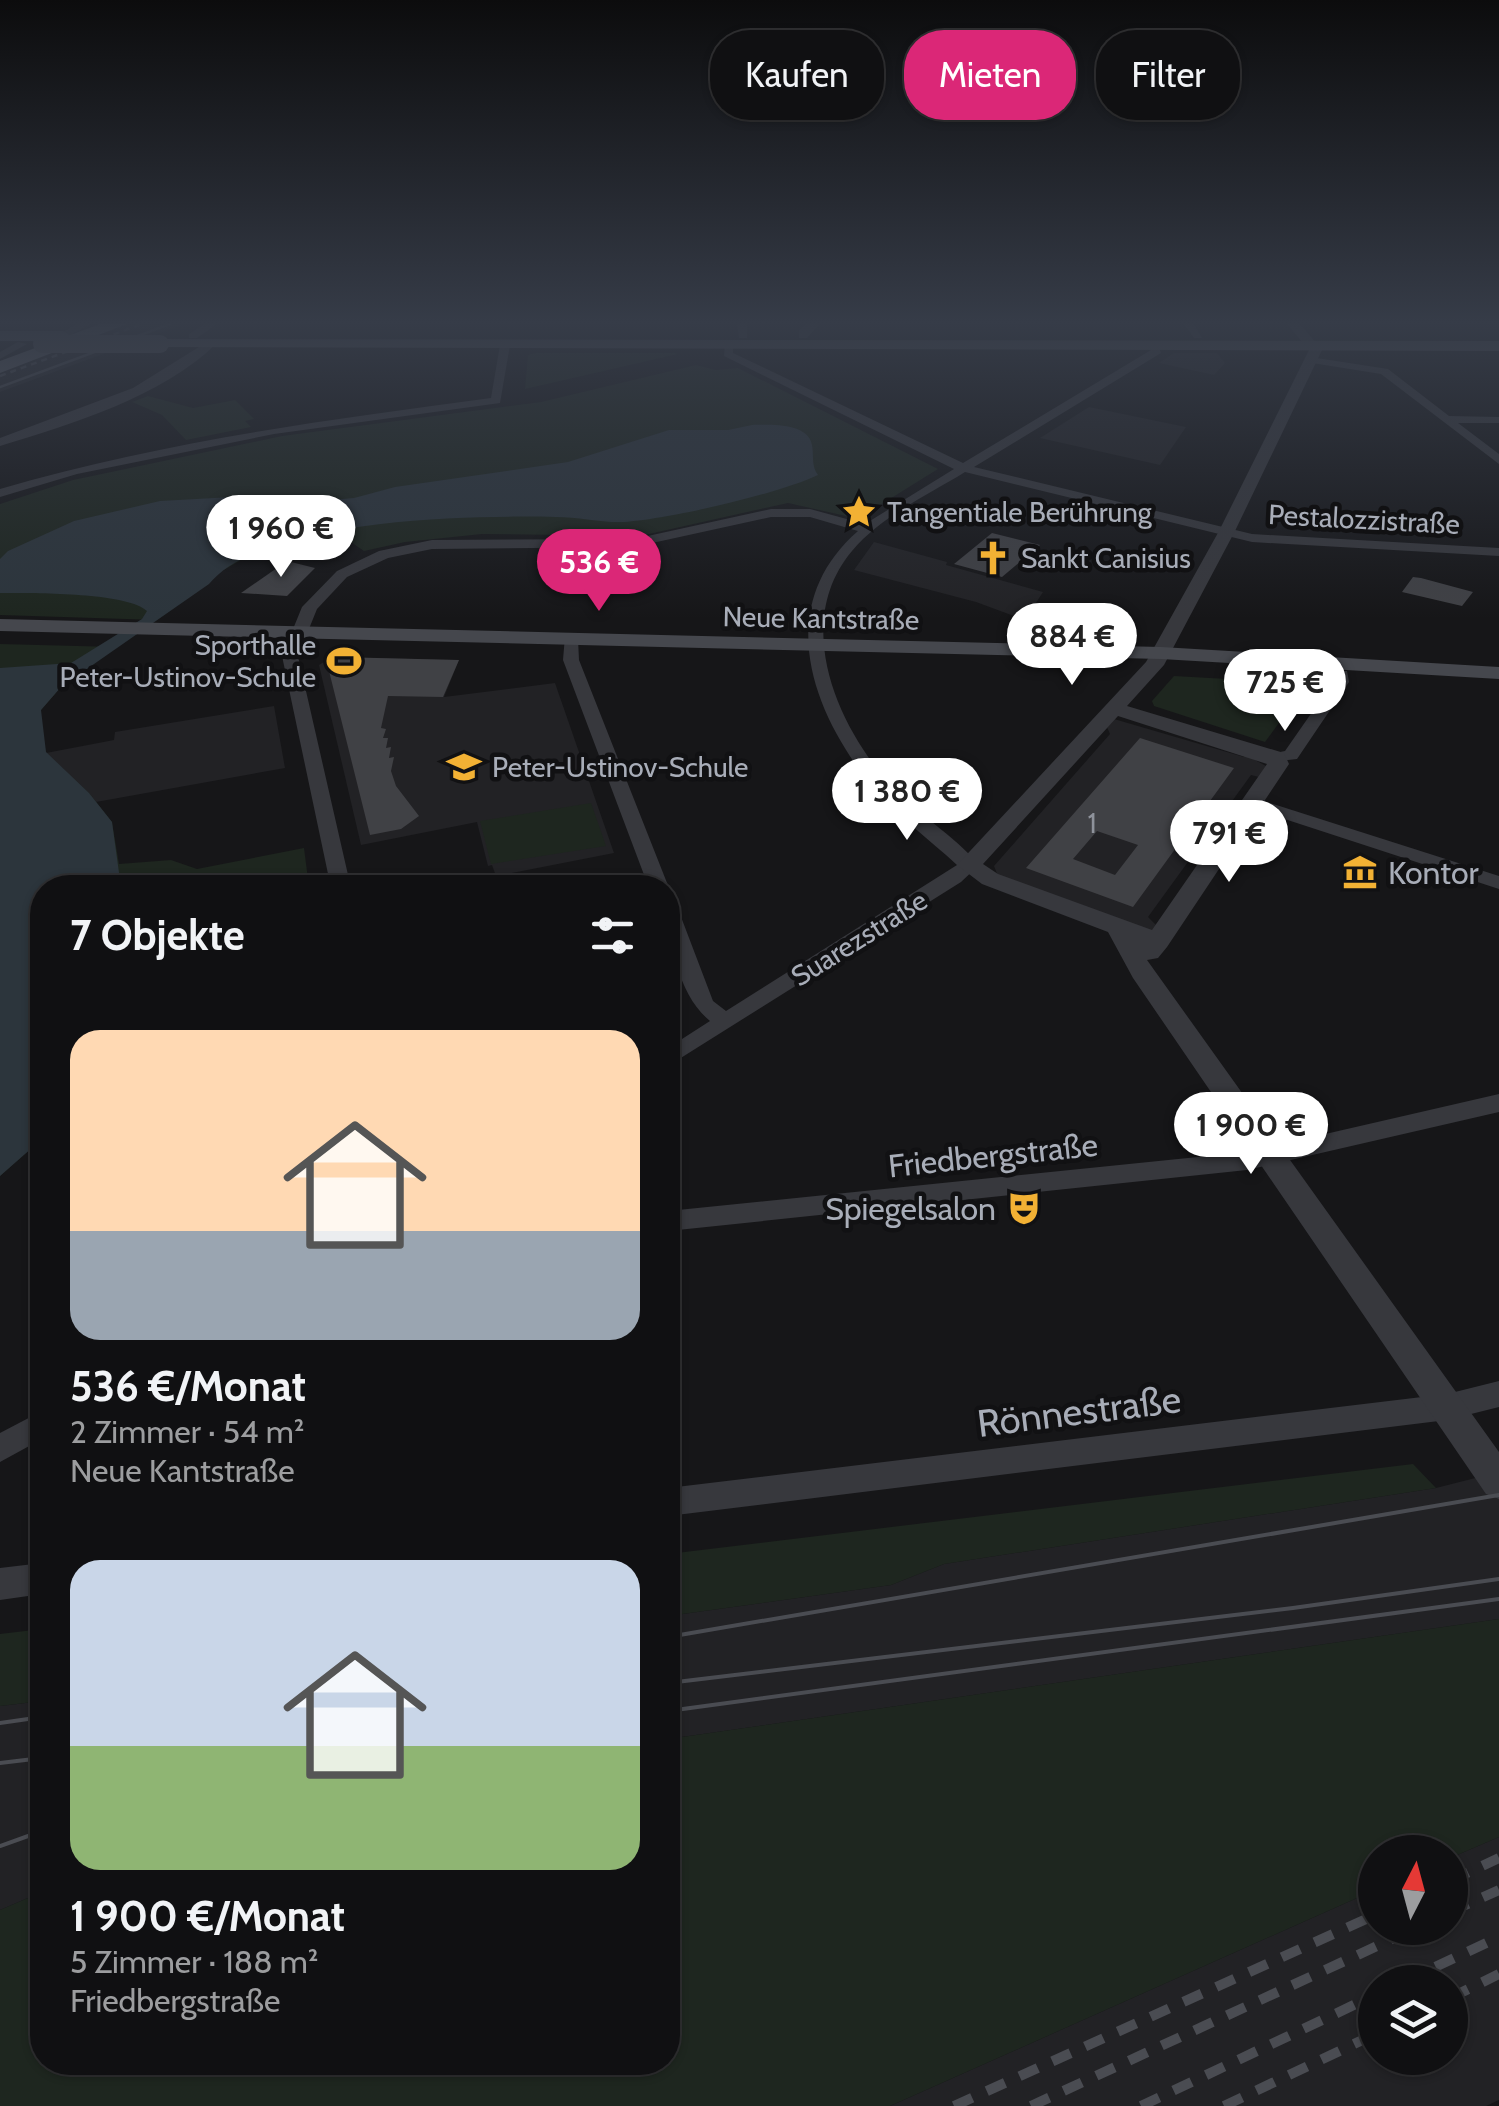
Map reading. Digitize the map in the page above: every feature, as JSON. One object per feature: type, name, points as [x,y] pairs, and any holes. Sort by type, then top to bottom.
[{"type":"main road","name":"Neue Kantstraße","points":[[0,625],[91,632]]},
{"type":"main road","name":"Neue Kantstraße","points":[[0,634],[91,632],[1158,659]]},
{"type":"main road","points":[[1158,659],[1499,673]]},
{"type":"main road","points":[[1158,659],[1499,683]]},
{"type":"street","points":[[0,442],[54,422]]},
{"type":"street","points":[[0,494],[75,471],[274,430],[334,422]]},
{"type":"street","name":"Pestalozzistraße","points":[[881,422],[963,468],[1252,538],[1499,552]]},
{"type":"street","points":[[1039,422],[866,529],[846,546],[822,586],[813,651],[838,718],[870,772],[970,865],[990,880],[1158,941]]},
{"type":"street","name":"Suarezstraße","points":[[680,1050],[970,865],[1158,659],[1227,532],[1272,422]]},
{"type":"street","points":[[1449,422],[1499,460]]},
{"type":"street","points":[[338,875],[290,656],[294,637],[336,576],[365,561],[414,548],[498,539],[640,543],[792,511],[866,529]]},
{"type":"street","points":[[570,644],[570,660],[654,875]]},
{"type":"street","points":[[1142,972],[1145,957],[1254,803],[1277,761],[1291,755],[1341,682],[1341,674]]},
{"type":"street","points":[[1114,708],[1277,761]]},
{"type":"street","points":[[1254,803],[1499,883]]},
{"type":"street","points":[[1120,929],[1142,972],[1499,1482]]},
{"type":"street","points":[[680,941],[704,1004],[725,1022]]},
{"type":"street","name":"Friedbergstraße","points":[[680,1220],[1247,1161],[1499,1103]]},
{"type":"street","name":"Rönnestraße","points":[[680,1501],[1447,1407],[1499,1394]]},
{"type":"street","points":[[0,1449],[30,1431]]},
{"type":"street","points":[[0,1584],[30,1580]]},
{"type":"shaded area","points":[[169,422],[246,422],[251,427],[186,440]]},
{"type":"shaded area","points":[[387,422],[845,422],[938,469],[864,515],[846,516],[788,503],[640,536],[482,534],[405,542],[364,551],[336,532],[258,550],[222,571],[157,620],[0,615],[0,504],[73,480],[282,436]]},
{"type":"shaded area","points":[[1065,422],[1163,422],[1186,427],[1160,465],[1040,438]]},
{"type":"shaded area","points":[[752,425],[786,426],[803,432],[812,445],[818,475],[751,497],[644,520],[424,520],[320,533],[274,545],[236,562],[61,687],[41,710],[46,752],[89,793],[112,822],[119,875],[30,875],[30,1150],[0,1176],[0,668],[71,663],[142,619],[147,611],[100,597],[0,593],[0,559],[8,551],[74,521],[160,501],[354,498],[395,487],[568,462],[669,430],[728,430]]},
{"type":"shaded area","points":[[874,542],[1043,592],[1025,620],[976,602],[854,570]]},
{"type":"shaded area","points":[[0,644],[117,647],[61,687],[41,710],[40,722],[46,753],[89,793],[112,822],[119,864],[171,860],[197,869],[304,848],[307,875],[30,875],[30,1150],[0,1176]]},
{"type":"shaded area","name":"Peter-Ustinov-Schule","points":[[332,657],[459,660],[444,697],[555,683],[614,853],[496,875],[492,865],[488,866],[477,822],[361,845],[319,665]]},
{"type":"shaded area","points":[[1174,676],[1279,682],[1300,694],[1265,742],[1154,706],[1152,701]]},
{"type":"shaded area","points":[[274,706],[285,768],[96,802],[46,753],[114,740],[115,732]]},
{"type":"shaded area","points":[[1114,719],[1246,755],[1266,766],[1263,778],[1251,775],[1148,917],[1157,926],[1152,931],[998,876],[994,866],[1110,734],[1106,725]]},
{"type":"shaded area","points":[[591,803],[606,846],[491,864],[480,821]]},
{"type":"shaded area","points":[[1413,1464],[1436,1488],[944,1564],[891,1585],[680,1614],[680,1553]]},
{"type":"shaded area","points":[[1499,1472],[1499,1619],[680,1737],[680,1614],[891,1585],[944,1564],[1436,1488]]},
{"type":"shaded area","points":[[1499,1619],[1499,1837],[1468,1850],[1468,1835],[1358,1835],[1358,1898],[890,2106],[0,2106],[0,1910],[30,1897],[30,2075],[680,2075],[680,1737]]},
{"type":"shaded area","points":[[30,1630],[30,1702],[0,1706],[0,1634]]},
{"type":"shaded area","points":[[30,1702],[30,1897],[0,1910],[0,1706]]},
{"type":"shaded area","points":[[1499,1837],[1499,2100],[1486,2106],[890,2106],[1358,1898],[1358,1945],[1468,1945],[1468,1850]]},
{"type":"building","name":"Sankt Canisius","points":[[992,533],[1040,545],[1002,577],[954,564]]},
{"type":"building","points":[[287,561],[315,568],[287,596],[241,593]]},
{"type":"building","points":[[1413,577],[1473,592],[1462,606],[1402,592]]},
{"type":"building","points":[[326,659],[459,660],[443,697],[388,696],[381,728],[386,729],[386,748],[391,747],[389,758],[394,757],[391,771],[396,786],[419,816],[401,829],[370,835]]},
{"type":"building","points":[[1140,738],[1234,768],[1133,907],[1026,868]],"holes":[[[1097,831],[1138,845],[1115,875],[1073,859]]]},
{"type":"tram line","points":[[680,1635],[1499,1495]]},
{"type":"tram line","points":[[680,1682],[1293,1608],[1499,1579]]},
{"type":"tram line","points":[[680,1709],[1499,1599]]},
{"type":"tram line","points":[[0,1723],[30,1719]]},
{"type":"tram line","points":[[0,1763],[30,1759]]},
{"type":"tram line","points":[[0,1846],[30,1835]]},
{"type":"railway","points":[[1468,1873],[1499,1858]]},
{"type":"railway","points":[[1468,1904],[1499,1890]]},
{"type":"railway","points":[[954,2106],[1358,1923]]},
{"type":"railway","points":[[1439,1965],[1499,1937]]},
{"type":"railway","points":[[1031,2106],[1379,1945]]},
{"type":"railway","points":[[1468,1989],[1499,1974]]},
{"type":"railway","points":[[1141,2106],[1358,2003]]},
{"type":"railway","points":[[1224,2106],[1358,2042]]},
{"type":"place","name":"Tangentiale Berührung","points":[[859,512]]},
{"type":"place","name":"Sankt Canisius","points":[[993,558]]},
{"type":"place","name":"Sporthalle Peter-Ustinov-Schule","points":[[344,661]]},
{"type":"place","name":"Peter-Ustinov-Schule","points":[[464,767]]},
{"type":"place","name":"Kontor","points":[[1360,872]]},
{"type":"place","name":"Spiegelsalon","points":[[1024,1208]]}]
